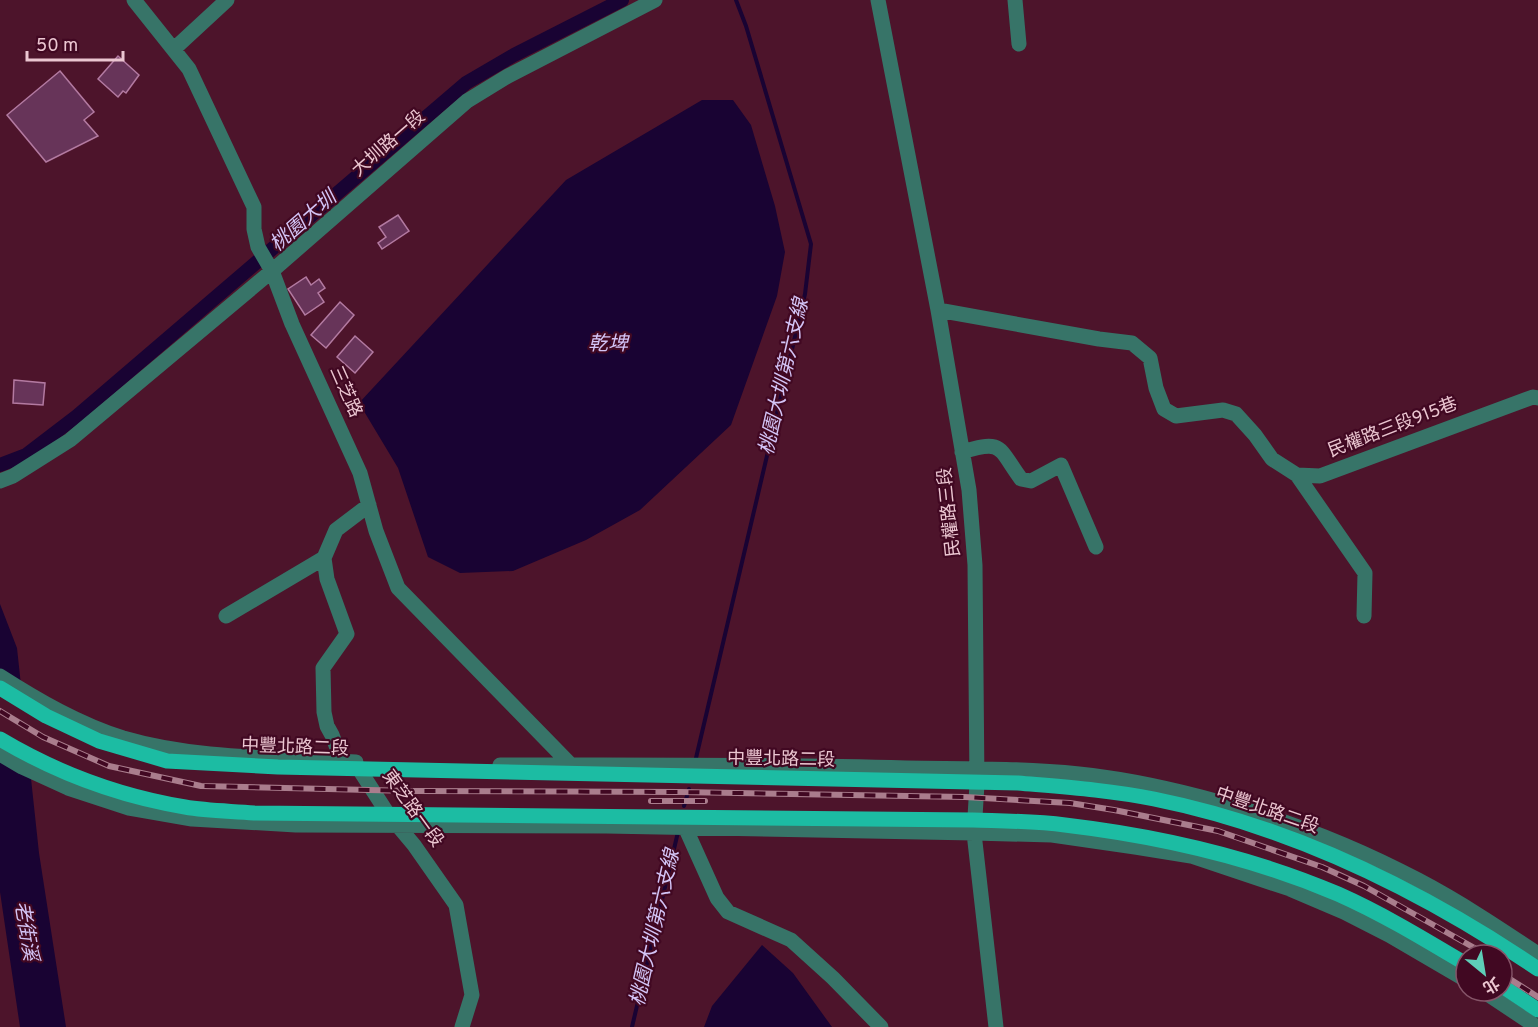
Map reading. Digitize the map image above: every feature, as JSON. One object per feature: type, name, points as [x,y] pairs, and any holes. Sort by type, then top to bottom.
[{"type":"main road","name":"中豐北路二段","points":[[0,688],[99,741],[167,761],[219,765],[359,769],[976,777],[1091,789],[1142,797],[1200,809],[1277,833],[1335,855],[1390,880],[1465,921],[1538,969]]},
{"type":"main road","points":[[0,739],[91,784],[186,808],[393,820],[974,826],[1062,824],[1134,834],[1207,850],[1274,869],[1339,895],[1385,917],[1454,957]]},
{"type":"main road","points":[[1514,994],[1538,1010]]},
{"type":"street","name":"三芝路","points":[[134,0],[189,69],[254,207],[254,229],[259,249],[270,268],[292,324],[360,473],[376,531],[398,588],[571,765]]},
{"type":"street","points":[[174,49],[227,0]]},
{"type":"street","name":"大圳路一段","points":[[0,481],[13,476],[70,440],[467,101],[508,76],[655,0]]},
{"type":"street","name":"民權路三段","points":[[878,0],[938,310],[969,490],[975,565],[976,777],[974,826],[996,1027]]},
{"type":"street","points":[[1016,0],[1019,44]]},
{"type":"street","points":[[938,310],[1132,343],[1150,358],[1156,388],[1164,409],[1176,416],[1223,410],[1236,414],[1272,459],[1297,475],[1365,573],[1364,616]]},
{"type":"street","name":"民權路三段915巷","points":[[1297,475],[1320,476],[1533,397],[1538,398]]},
{"type":"street","points":[[962,452],[984,446],[994,446],[1001,449],[1021,479],[1031,481],[1061,465],[1096,547]]},
{"type":"street","points":[[342,761],[327,726],[324,712],[323,668],[347,634],[327,579],[324,558],[336,530],[369,505]]},
{"type":"street","points":[[226,616],[324,558]]},
{"type":"street","name":"中豐北路二段","points":[[0,676],[43,709],[123,737],[179,751],[397,765],[855,766],[976,777],[1079,774],[1122,781],[1200,797],[1273,818],[1356,850],[1418,880],[1477,914],[1538,954]]},
{"type":"street","points":[[0,753],[22,767],[68,788],[129,808],[192,819],[250,823],[393,820],[685,827],[974,826],[1191,856],[1290,889],[1344,912],[1454,973]]},
{"type":"street","name":"東芝路一段","points":[[342,761],[359,769],[393,820],[414,845],[456,905],[472,995],[462,1027]]},
{"type":"street","points":[[685,827],[717,898],[728,912],[791,940],[833,978],[881,1027]]},
{"type":"street","points":[[1501,1003],[1537,1027]]},
{"type":"water","name":"乾埤","points":[[702,100],[733,100],[751,125],[775,206],[785,252],[777,296],[731,425],[640,510],[586,540],[513,571],[460,573],[428,557],[398,468],[359,403],[566,180]]},
{"type":"water","name":"老街溪","points":[[0,604],[17,648],[39,853],[66,1027],[20,1027],[0,892]]},
{"type":"water","points":[[762,945],[793,973],[832,1027],[704,1027],[712,1006]]},
{"type":"pier","points":[[0,669],[24,684],[34,778],[0,760]]},
{"type":"building","points":[[118,56],[139,75],[126,93],[123,91],[118,97],[98,79]]},
{"type":"building","points":[[60,71],[94,112],[84,120],[98,136],[46,162],[7,115]]},
{"type":"building","points":[[398,215],[409,231],[382,249],[378,243],[386,237],[379,227]]},
{"type":"building","points":[[306,277],[311,285],[319,279],[325,288],[318,293],[324,302],[305,315],[288,289]]},
{"type":"building","points":[[340,302],[354,315],[326,348],[311,335]]},
{"type":"building","points":[[355,336],[373,352],[355,373],[337,357]]},
{"type":"building","points":[[14,380],[45,383],[43,405],[13,403]]},
{"type":"waterway","name":"桃園大圳","points":[[0,465],[26,455],[77,416],[466,83],[514,55],[622,0]]},
{"type":"waterway","name":"桃園大圳第六支線","points":[[696,758],[805,294],[811,244],[746,26],[736,0]]},
{"type":"waterway","name":"桃園大圳第六支線","points":[[684,806],[689,789]]},
{"type":"waterway","name":"桃園大圳第六支線","points":[[632,1027],[678,832]]},
{"type":"railway","points":[[0,711],[43,737],[109,766],[201,786],[411,791],[681,792],[965,797],[1070,803],[1218,831],[1322,867],[1364,886],[1466,943]]},
{"type":"railway","points":[[651,801],[705,801]]},
{"type":"railway","points":[[1514,982],[1538,997]]}]
